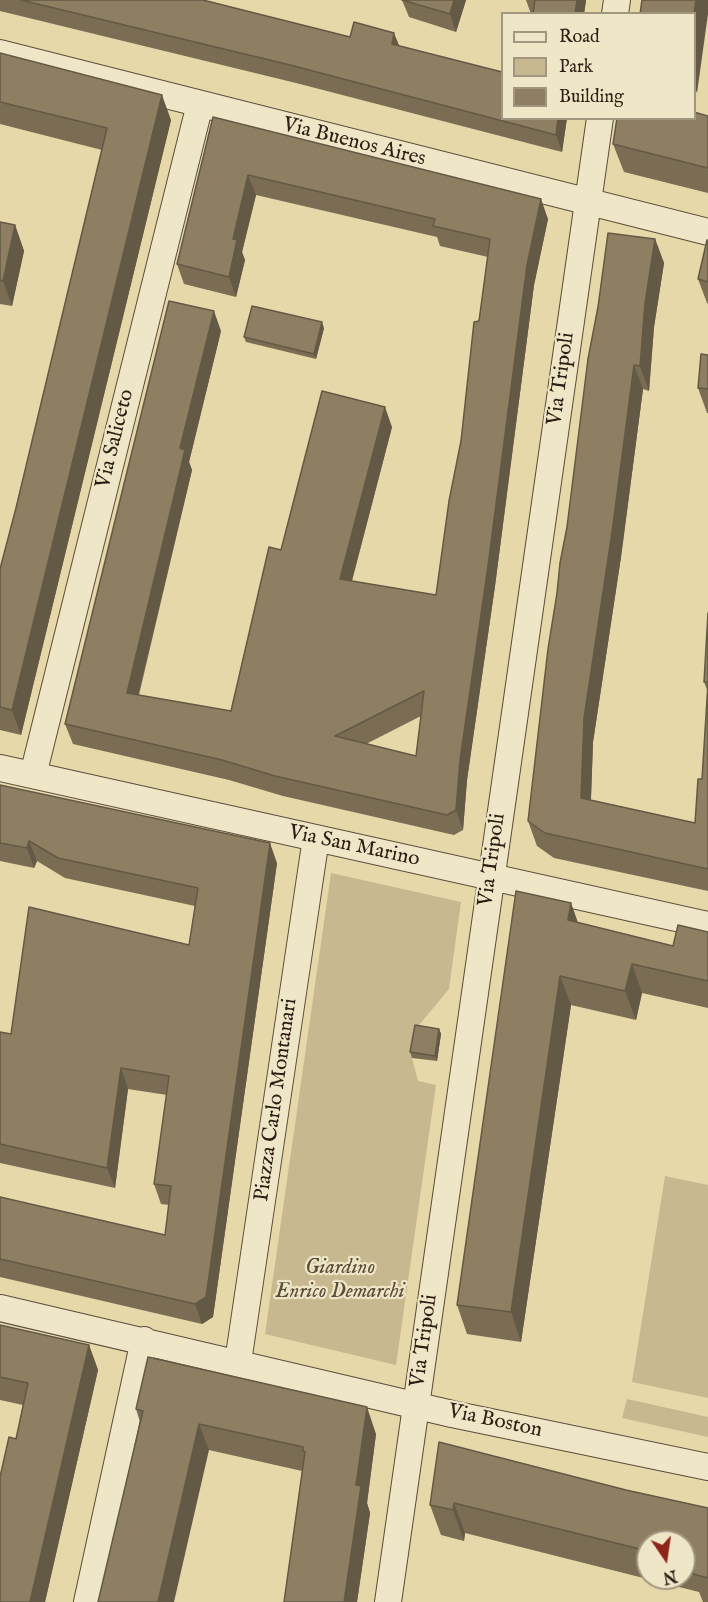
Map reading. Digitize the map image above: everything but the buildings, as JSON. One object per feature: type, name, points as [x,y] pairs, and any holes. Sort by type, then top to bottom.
[{"type":"street","name":"Via Buenos Aires","points":[[0,53],[708,232]]},
{"type":"street","name":"Via Saliceto","points":[[33,775],[200,104]]},
{"type":"street","name":"Via Tripoli","points":[[388,1602],[600,120]]},
{"type":"street","name":"Via San Marino","points":[[0,768],[708,925]]},
{"type":"street","name":"Piazza Carlo Montanari","points":[[238,1362],[316,838]]},
{"type":"street","name":"Via Boston","points":[[0,1308],[415,1405],[708,1467]]},
{"type":"street","points":[[87,1602],[144,1340]]},
{"type":"green space","name":"Giardino Enrico Demarchi","points":[[331,873],[461,902],[449,989],[415,1030],[411,1054],[418,1081],[436,1085],[396,1365],[265,1334]]},
{"type":"green space","points":[[665,1176],[708,1185],[708,1398],[632,1382]]},
{"type":"green space","points":[[627,1399],[708,1417],[708,1437],[622,1418]]}]
